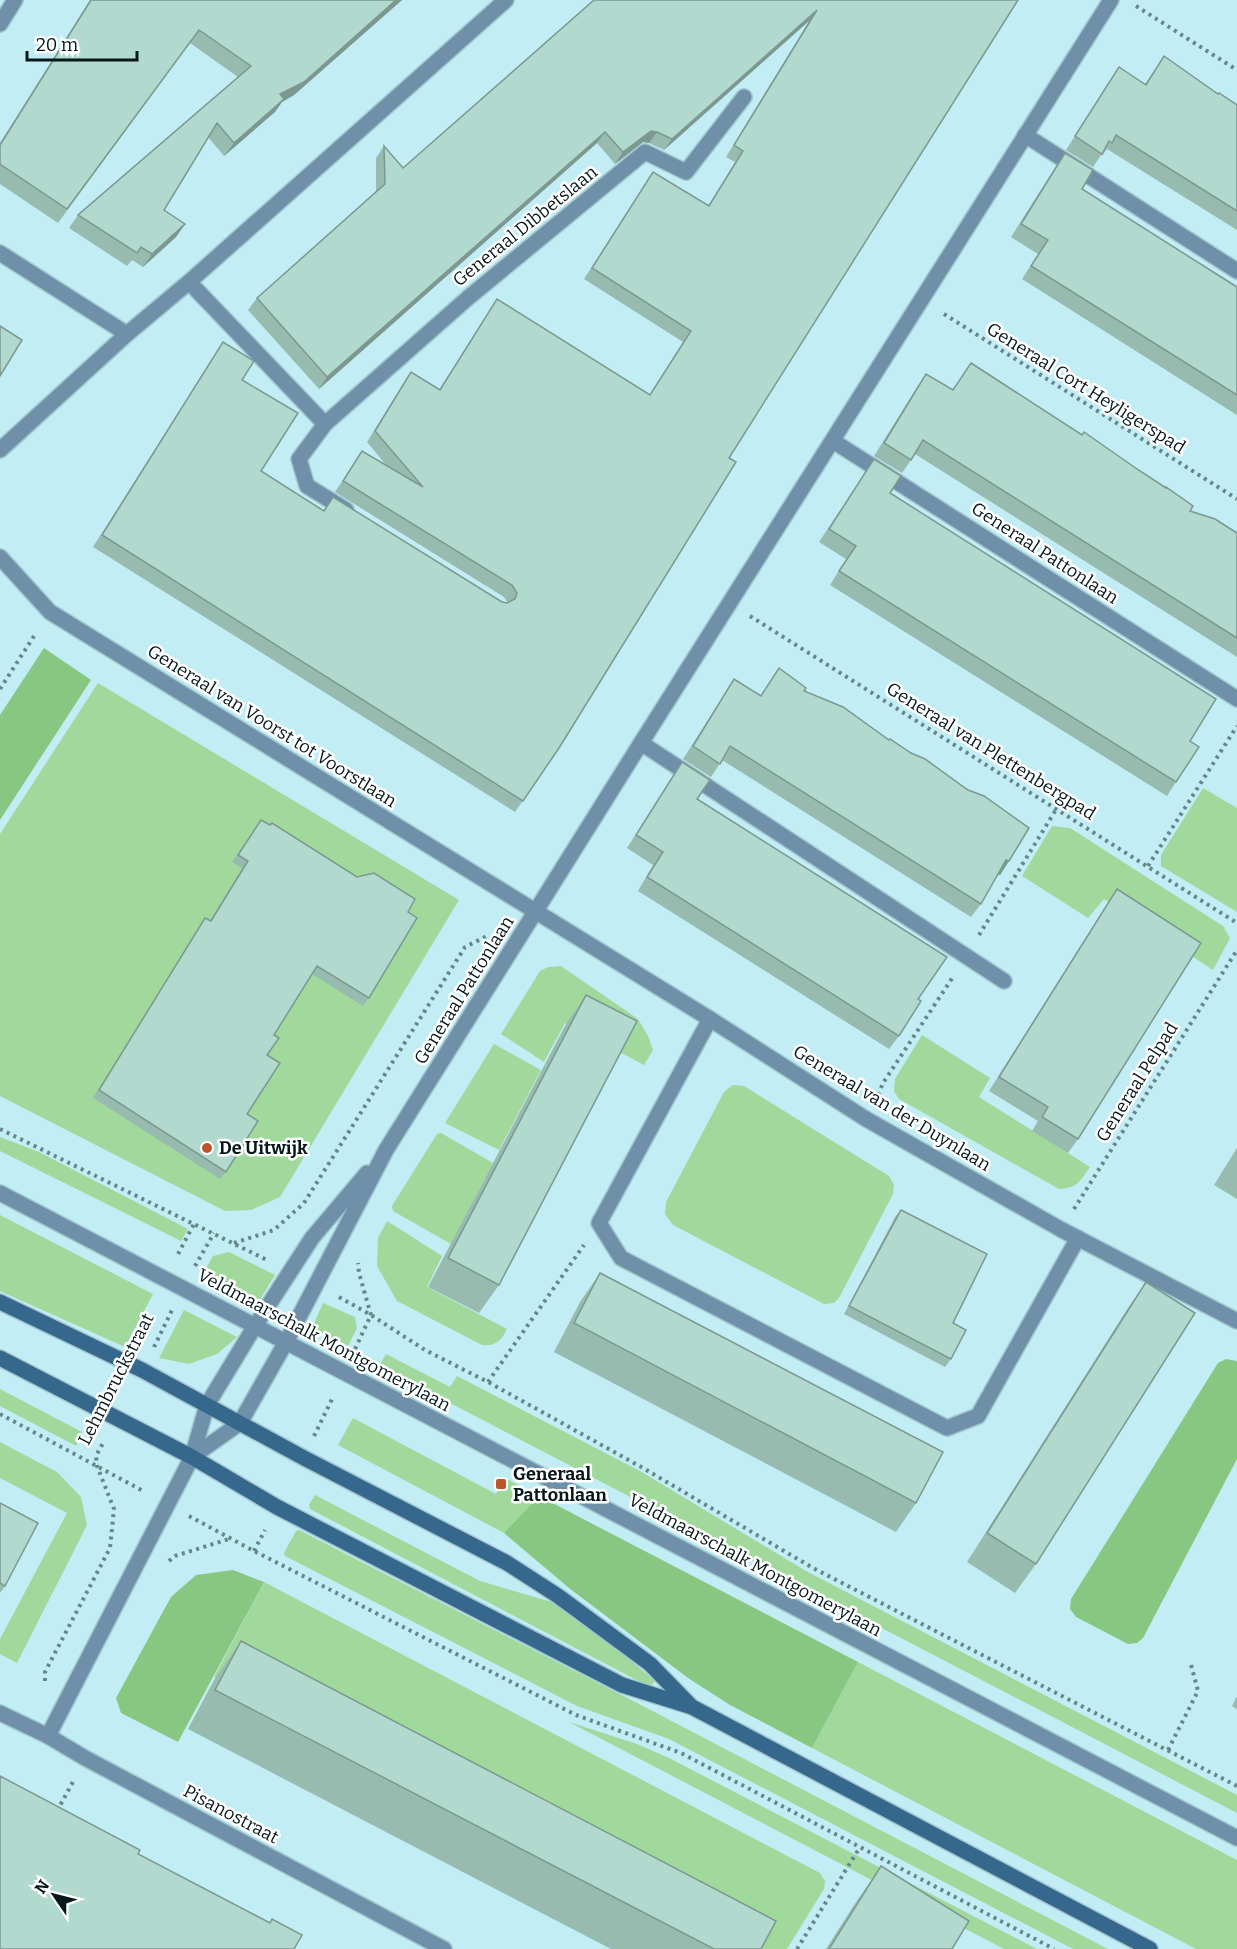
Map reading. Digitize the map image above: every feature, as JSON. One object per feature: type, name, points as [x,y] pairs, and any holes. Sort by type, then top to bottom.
[{"type":"main road","points":[[0,1302],[142,1370],[507,1563],[558,1596],[650,1665],[692,1707]]},
{"type":"main road","points":[[0,1358],[192,1457],[277,1508],[622,1686],[692,1707],[1150,1949]]},
{"type":"street","points":[[0,24],[15,0]]},
{"type":"street","points":[[0,450],[127,334],[189,282],[506,0]]},
{"type":"street","name":"Generaal Pattonlaan","points":[[192,1457],[240,1423],[286,1342],[386,1150],[1111,0]]},
{"type":"street","name":"Generaal Dibbetslaan","points":[[357,517],[307,486],[299,459],[325,424],[469,297],[645,152],[686,172],[744,98]]},
{"type":"street","points":[[1025,135],[1237,271]]},
{"type":"street","points":[[0,253],[127,334]]},
{"type":"street","points":[[189,282],[325,424]]},
{"type":"street","name":"Generaal Pattonlaan","points":[[833,441],[1237,699]]},
{"type":"street","name":"Generaal van Voorst tot Voorstlaan","points":[[0,557],[50,612],[537,912]]},
{"type":"street","points":[[641,743],[1004,981]]},
{"type":"street","name":"Generaal van der Duynlaan","points":[[537,912],[866,1119],[1062,1230],[1237,1321]]},
{"type":"street","points":[[710,1019],[599,1223],[621,1258],[946,1428],[978,1416],[1078,1238]]},
{"type":"street","name":"Generaal Pattonlaan","points":[[192,1457],[207,1405],[255,1326],[312,1238],[386,1150]]},
{"type":"street","name":"Veldmaarschalk Montgomerylaan","points":[[0,1193],[1237,1838]]},
{"type":"street","points":[[48,1736],[192,1457]]},
{"type":"street","name":"Pisanostraat","points":[[0,1713],[48,1736],[85,1758],[444,1949]]},
{"type":"path","points":[[1128,0],[1237,70]]},
{"type":"path","name":"Generaal Cort Heyligerspad","points":[[921,299],[1237,499]]},
{"type":"path","name":"Generaal van Plettenbergpad","points":[[729,603],[1237,923]]},
{"type":"path","points":[[0,689],[50,612]]},
{"type":"path","points":[[1148,866],[1237,726]]},
{"type":"path","points":[[866,1119],[883,1083],[966,956],[1057,808]]},
{"type":"path","name":"Generaal Pattonlaan","points":[[233,1243],[274,1230],[304,1203],[465,947],[496,932]]},
{"type":"path","name":"Generaal Pelpad","points":[[1062,1230],[1080,1196],[1237,950]]},
{"type":"path","points":[[0,1129],[290,1271]]},
{"type":"path","points":[[488,1382],[599,1223]]},
{"type":"path","points":[[178,1254],[194,1224]]},
{"type":"path","name":"Lehmbruckstraat","points":[[142,1370],[183,1288],[214,1233]]},
{"type":"path","name":"Veldmaarschalk Montgomerylaan","points":[[316,1285],[371,1315],[425,1350],[488,1382],[643,1468],[813,1568],[1237,1786]]},
{"type":"path","points":[[0,1413],[230,1538],[576,1714],[681,1754],[1054,1949]]},
{"type":"path","name":"Lehmbruckstraat","points":[[45,1683],[45,1672],[110,1548],[114,1509],[97,1466],[96,1456],[117,1417]]},
{"type":"path","points":[[166,1563],[175,1556],[230,1538]]},
{"type":"path","points":[[1168,1750],[1198,1691],[1190,1661]]},
{"type":"path","points":[[53,1818],[85,1758]]},
{"type":"path","points":[[797,1949],[860,1847]]},
{"type":"green space","points":[[44,648],[91,680],[0,820],[0,715]]},
{"type":"green space","points":[[98,683],[459,900],[280,1197],[251,1210],[225,1211],[0,1096],[0,834]]},
{"type":"green space","points":[[1203,788],[1237,808],[1237,912],[1161,866],[1161,855]]},
{"type":"green space","points":[[1052,826],[1070,828],[1223,926],[1230,938],[1213,970],[1104,899],[1088,918],[1022,876]]},
{"type":"green space","points":[[561,966],[638,1019],[653,1050],[644,1065],[565,1023],[544,1062],[501,1034],[540,971],[548,967]]},
{"type":"green space","points":[[922,1035],[990,1078],[979,1097],[1090,1167],[1081,1180],[1075,1185],[1059,1189],[899,1099],[894,1091],[895,1079]]},
{"type":"green space","points":[[494,1044],[541,1070],[499,1150],[445,1123]]},
{"type":"green space","points":[[733,1085],[744,1086],[889,1176],[894,1185],[893,1194],[839,1298],[834,1303],[824,1304],[673,1225],[665,1214],[666,1202],[724,1092]]},
{"type":"green space","points":[[441,1133],[493,1163],[451,1244],[393,1211],[392,1206],[437,1134]]},
{"type":"green space","points":[[0,1137],[39,1152],[188,1229],[181,1241],[0,1151]]},
{"type":"green space","points":[[0,1215],[153,1294],[125,1347],[0,1291]]},
{"type":"green space","points":[[387,1221],[442,1256],[427,1287],[507,1329],[500,1340],[491,1345],[482,1345],[397,1301],[377,1266],[378,1238]]},
{"type":"green space","points":[[229,1252],[275,1275],[259,1301],[204,1272],[213,1256]]},
{"type":"green space","points":[[323,1303],[355,1317],[357,1328],[348,1346],[312,1328]]},
{"type":"green space","points":[[184,1310],[237,1337],[217,1354],[189,1364],[159,1358]]},
{"type":"green space","points":[[386,1354],[450,1387],[457,1376],[640,1471],[806,1571],[1237,1795],[1237,1813],[381,1367],[380,1364]]},
{"type":"green space","points":[[1226,1359],[1237,1361],[1237,1459],[1143,1638],[1137,1643],[1128,1644],[1076,1617],[1070,1609],[1071,1599],[1218,1363]]},
{"type":"green space","points":[[0,1389],[82,1432],[76,1446],[0,1406]]},
{"type":"green space","points":[[353,1418],[496,1494],[505,1478],[539,1496],[504,1533],[338,1445]]},
{"type":"green space","points":[[0,1442],[57,1472],[81,1497],[87,1525],[17,1663],[0,1654],[0,1639],[67,1513],[0,1478]]},
{"type":"green space","points":[[315,1495],[480,1581],[555,1603],[595,1631],[655,1681],[650,1687],[310,1509],[309,1505]]},
{"type":"green space","points":[[539,1496],[858,1662],[812,1748],[730,1705],[688,1678],[569,1588],[504,1533]]},
{"type":"green space","points":[[299,1530],[641,1705],[1108,1949],[1073,1949],[669,1739],[577,1706],[285,1556],[284,1553],[296,1531]]},
{"type":"green space","points":[[233,1570],[264,1582],[178,1742],[121,1713],[116,1698],[171,1597],[196,1575]]},
{"type":"green space","points":[[264,1582],[820,1873],[825,1881],[824,1889],[787,1949],[733,1949],[214,1677]]},
{"type":"green space","points":[[858,1662],[1237,1860],[1237,1949],[1196,1949],[812,1748]]},
{"type":"green space","points":[[569,1722],[637,1744],[671,1759],[1037,1949],[1004,1949]]},
{"type":"building","points":[[91,0],[396,0],[304,82],[280,94],[284,99],[234,143],[217,123],[164,210],[185,224],[152,254],[141,247],[137,253],[78,215],[251,66],[199,30],[67,209],[0,164],[0,145]]},
{"type":"building","points":[[594,0],[1018,0],[729,458],[736,462],[559,748],[523,801],[102,535],[223,342],[254,361],[242,380],[298,413],[261,471],[324,511],[333,497],[502,602],[507,603],[515,599],[517,593],[512,585],[343,481],[362,451],[423,487],[375,431],[411,372],[440,390],[497,299],[650,395],[691,331],[592,268],[653,172],[709,206],[743,151],[734,145],[817,10],[672,139],[651,131],[623,152],[605,132],[327,377],[257,298],[385,184],[384,146],[403,168]]},
{"type":"building","points":[[1164,56],[1237,105],[1237,211],[1116,135],[1112,143],[1109,141],[1102,154],[1075,136],[1119,67],[1146,85]]},
{"type":"building","points":[[1065,153],[1093,170],[1082,189],[1237,287],[1237,395],[1031,266],[1048,240],[1021,224]]},
{"type":"building","points":[[0,326],[22,340],[0,376]]},
{"type":"building","points":[[971,363],[1082,435],[1084,432],[1166,487],[1193,506],[1190,511],[1215,519],[1237,533],[1237,638],[923,440],[911,460],[884,443],[926,374],[953,390]]},
{"type":"building","points":[[874,459],[901,476],[890,493],[1216,699],[1190,741],[1199,747],[1176,782],[839,571],[856,546],[829,529]]},
{"type":"building","points":[[779,668],[806,688],[804,691],[843,707],[889,740],[925,759],[968,790],[984,796],[1029,828],[1009,861],[1006,860],[981,904],[730,746],[720,764],[693,746],[734,679],[761,696]]},
{"type":"building","points":[[682,762],[710,780],[697,799],[947,957],[918,999],[921,1001],[899,1036],[647,877],[663,852],[636,835]]},
{"type":"building","points":[[261,820],[270,825],[272,823],[357,877],[374,873],[415,899],[408,912],[417,918],[369,998],[317,966],[274,1035],[279,1038],[267,1055],[280,1063],[247,1114],[258,1121],[226,1172],[99,1090],[205,918],[211,921],[248,861],[238,855]]},
{"type":"building","points":[[1117,889],[1201,943],[1078,1139],[1042,1117],[1048,1107],[999,1077]]},
{"type":"building","points":[[586,995],[637,1021],[499,1285],[448,1258]]},
{"type":"building","points":[[901,1210],[987,1254],[953,1323],[966,1330],[951,1359],[849,1306]]},
{"type":"building","points":[[600,1273],[943,1452],[916,1503],[574,1323]]},
{"type":"building","points":[[1146,1282],[1195,1313],[1036,1564],[987,1533]]},
{"type":"building","points":[[0,1503],[38,1523],[5,1586],[0,1583]]},
{"type":"building","points":[[241,1641],[776,1921],[761,1949],[714,1949],[215,1690]]},
{"type":"building","points":[[0,1776],[140,1850],[138,1854],[270,1923],[272,1919],[302,1935],[294,1949],[0,1949]]},
{"type":"building","points":[[881,1866],[969,1921],[952,1949],[829,1949]]},
{"type":"place","name":"De Uitwijk","points":[[207,1148]]},
{"type":"place","name":"Generaal Pattonlaan","points":[[501,1484]]}]
